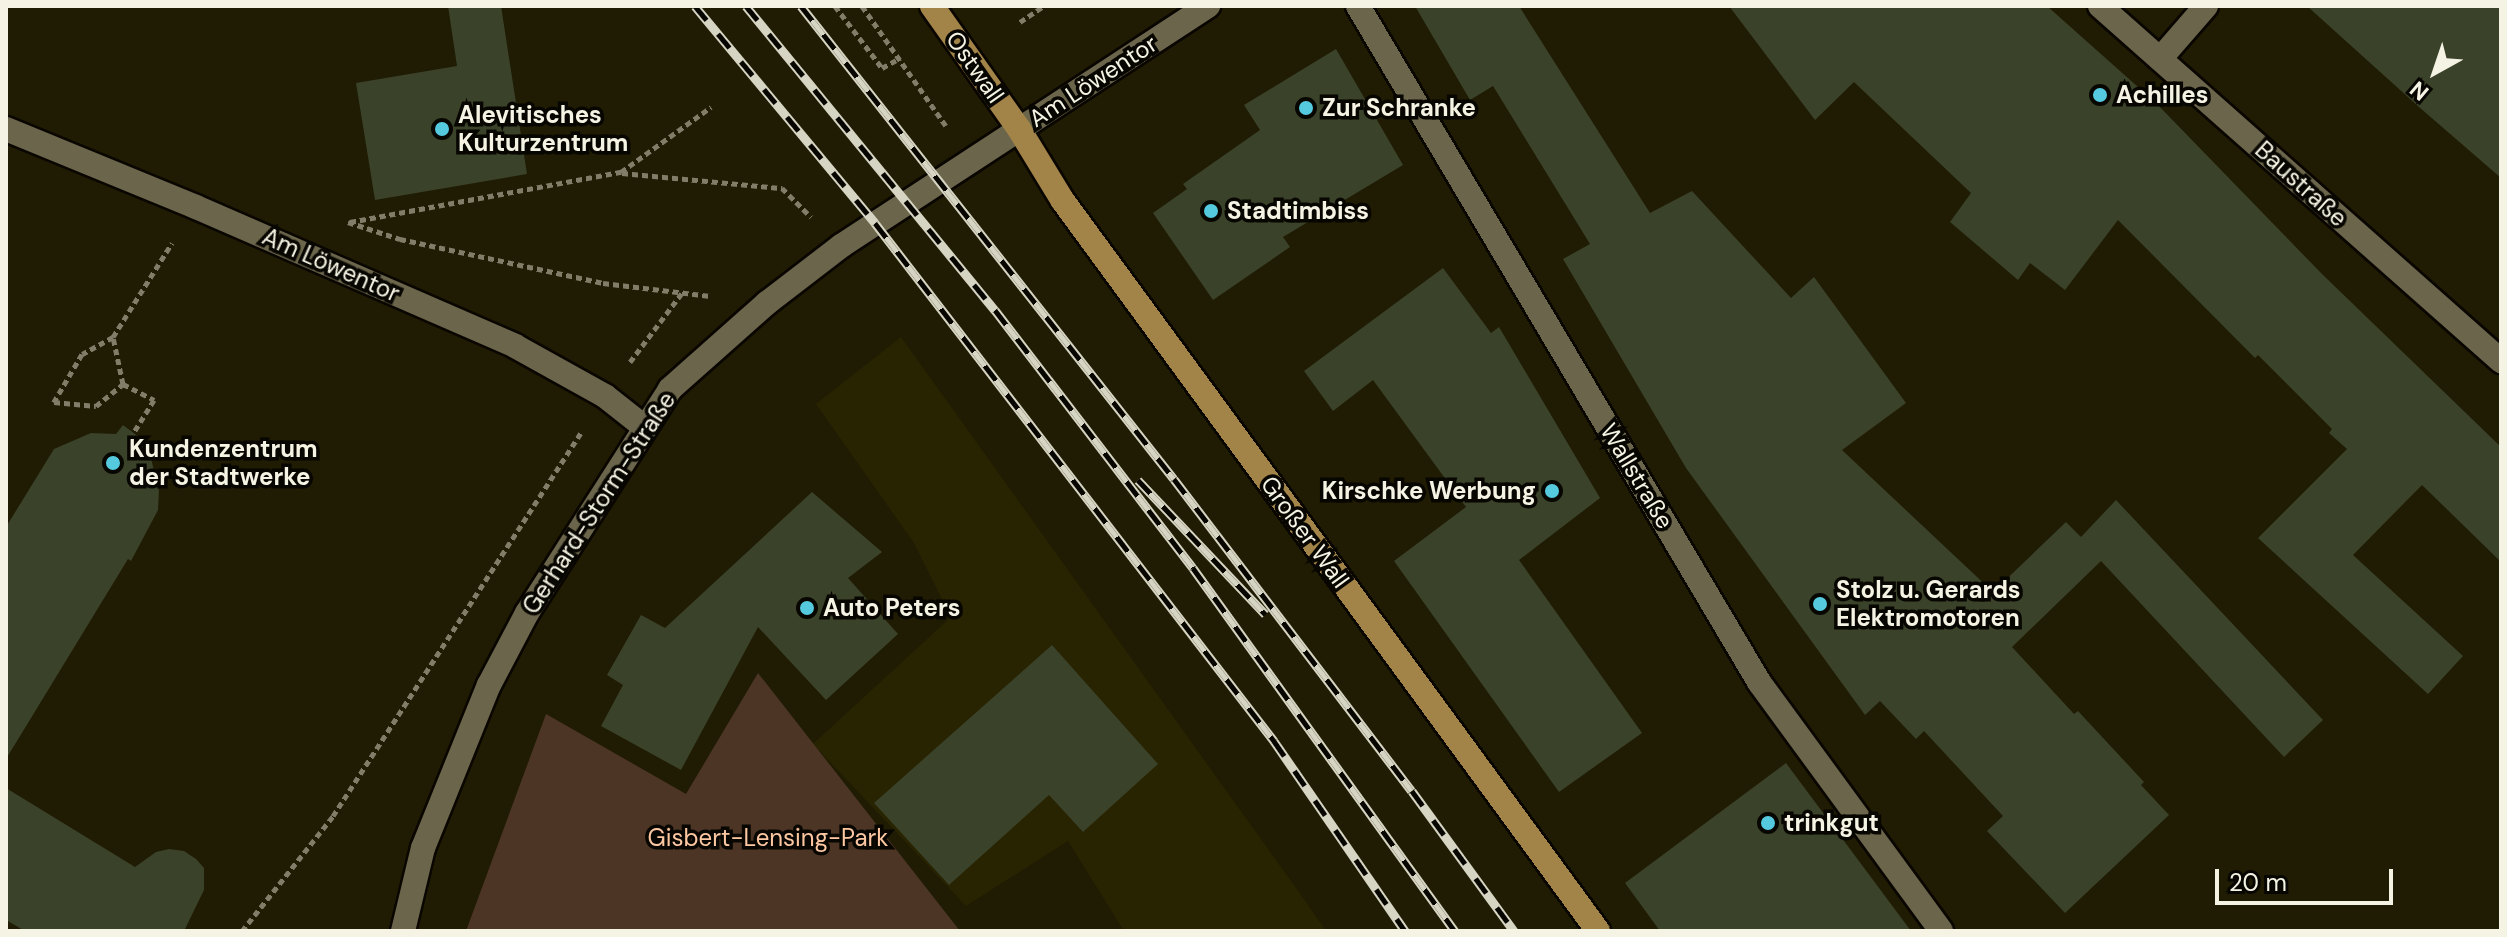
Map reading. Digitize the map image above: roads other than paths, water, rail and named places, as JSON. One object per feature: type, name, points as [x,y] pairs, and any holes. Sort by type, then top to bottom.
[{"type":"main road","name":"Ostwall","points":[[932,6],[1019,129]]},
{"type":"main road","name":"Großer Wall","points":[[1019,129],[1063,201],[1598,931]]},
{"type":"street","name":"Am Löwentor","points":[[1019,129],[1208,6]]},
{"type":"street","name":"Wallstraße","points":[[1358,6],[1759,682],[1941,931]]},
{"type":"street","name":"Baustraße","points":[[2100,6],[2501,361]]},
{"type":"street","points":[[2160,59],[2206,6]]},
{"type":"street","name":"Am Löwentor","points":[[6,129],[209,212],[501,340],[605,396],[643,426]]},
{"type":"street","name":"Gerhard-Storm-Straße","points":[[403,931],[423,848],[489,685],[527,613],[643,426],[670,389],[767,303],[841,246],[905,200],[1019,129]]},
{"type":"railway","points":[[695,6],[875,223],[1274,741],[1405,931]]},
{"type":"railway","points":[[746,6],[995,310],[1193,568],[1455,931]]},
{"type":"railway","points":[[801,6],[1174,479],[1412,791],[1514,931]]},
{"type":"railway","points":[[1138,480],[1265,614]]},
{"type":"place","name":"Achilles","points":[[2100,95]]},
{"type":"place","name":"Zur Schranke","points":[[1306,108]]},
{"type":"place","name":"Alevitisches Kulturzentrum","points":[[442,129]]},
{"type":"place","name":"Stadtimbiss","points":[[1211,211]]},
{"type":"place","name":"Kundenzentrum der Stadtwerke","points":[[113,463]]},
{"type":"place","name":"Kirschke Werbung","points":[[1552,491]]},
{"type":"place","name":"Stolz u. Gerards Elektromotoren","points":[[1820,604]]},
{"type":"place","name":"Auto Peters","points":[[807,608]]},
{"type":"place","name":"trinkgut","points":[[1768,823]]},
{"type":"park label","name":"Gisbert-Lensing-Park","points":[[768,838]]}]
